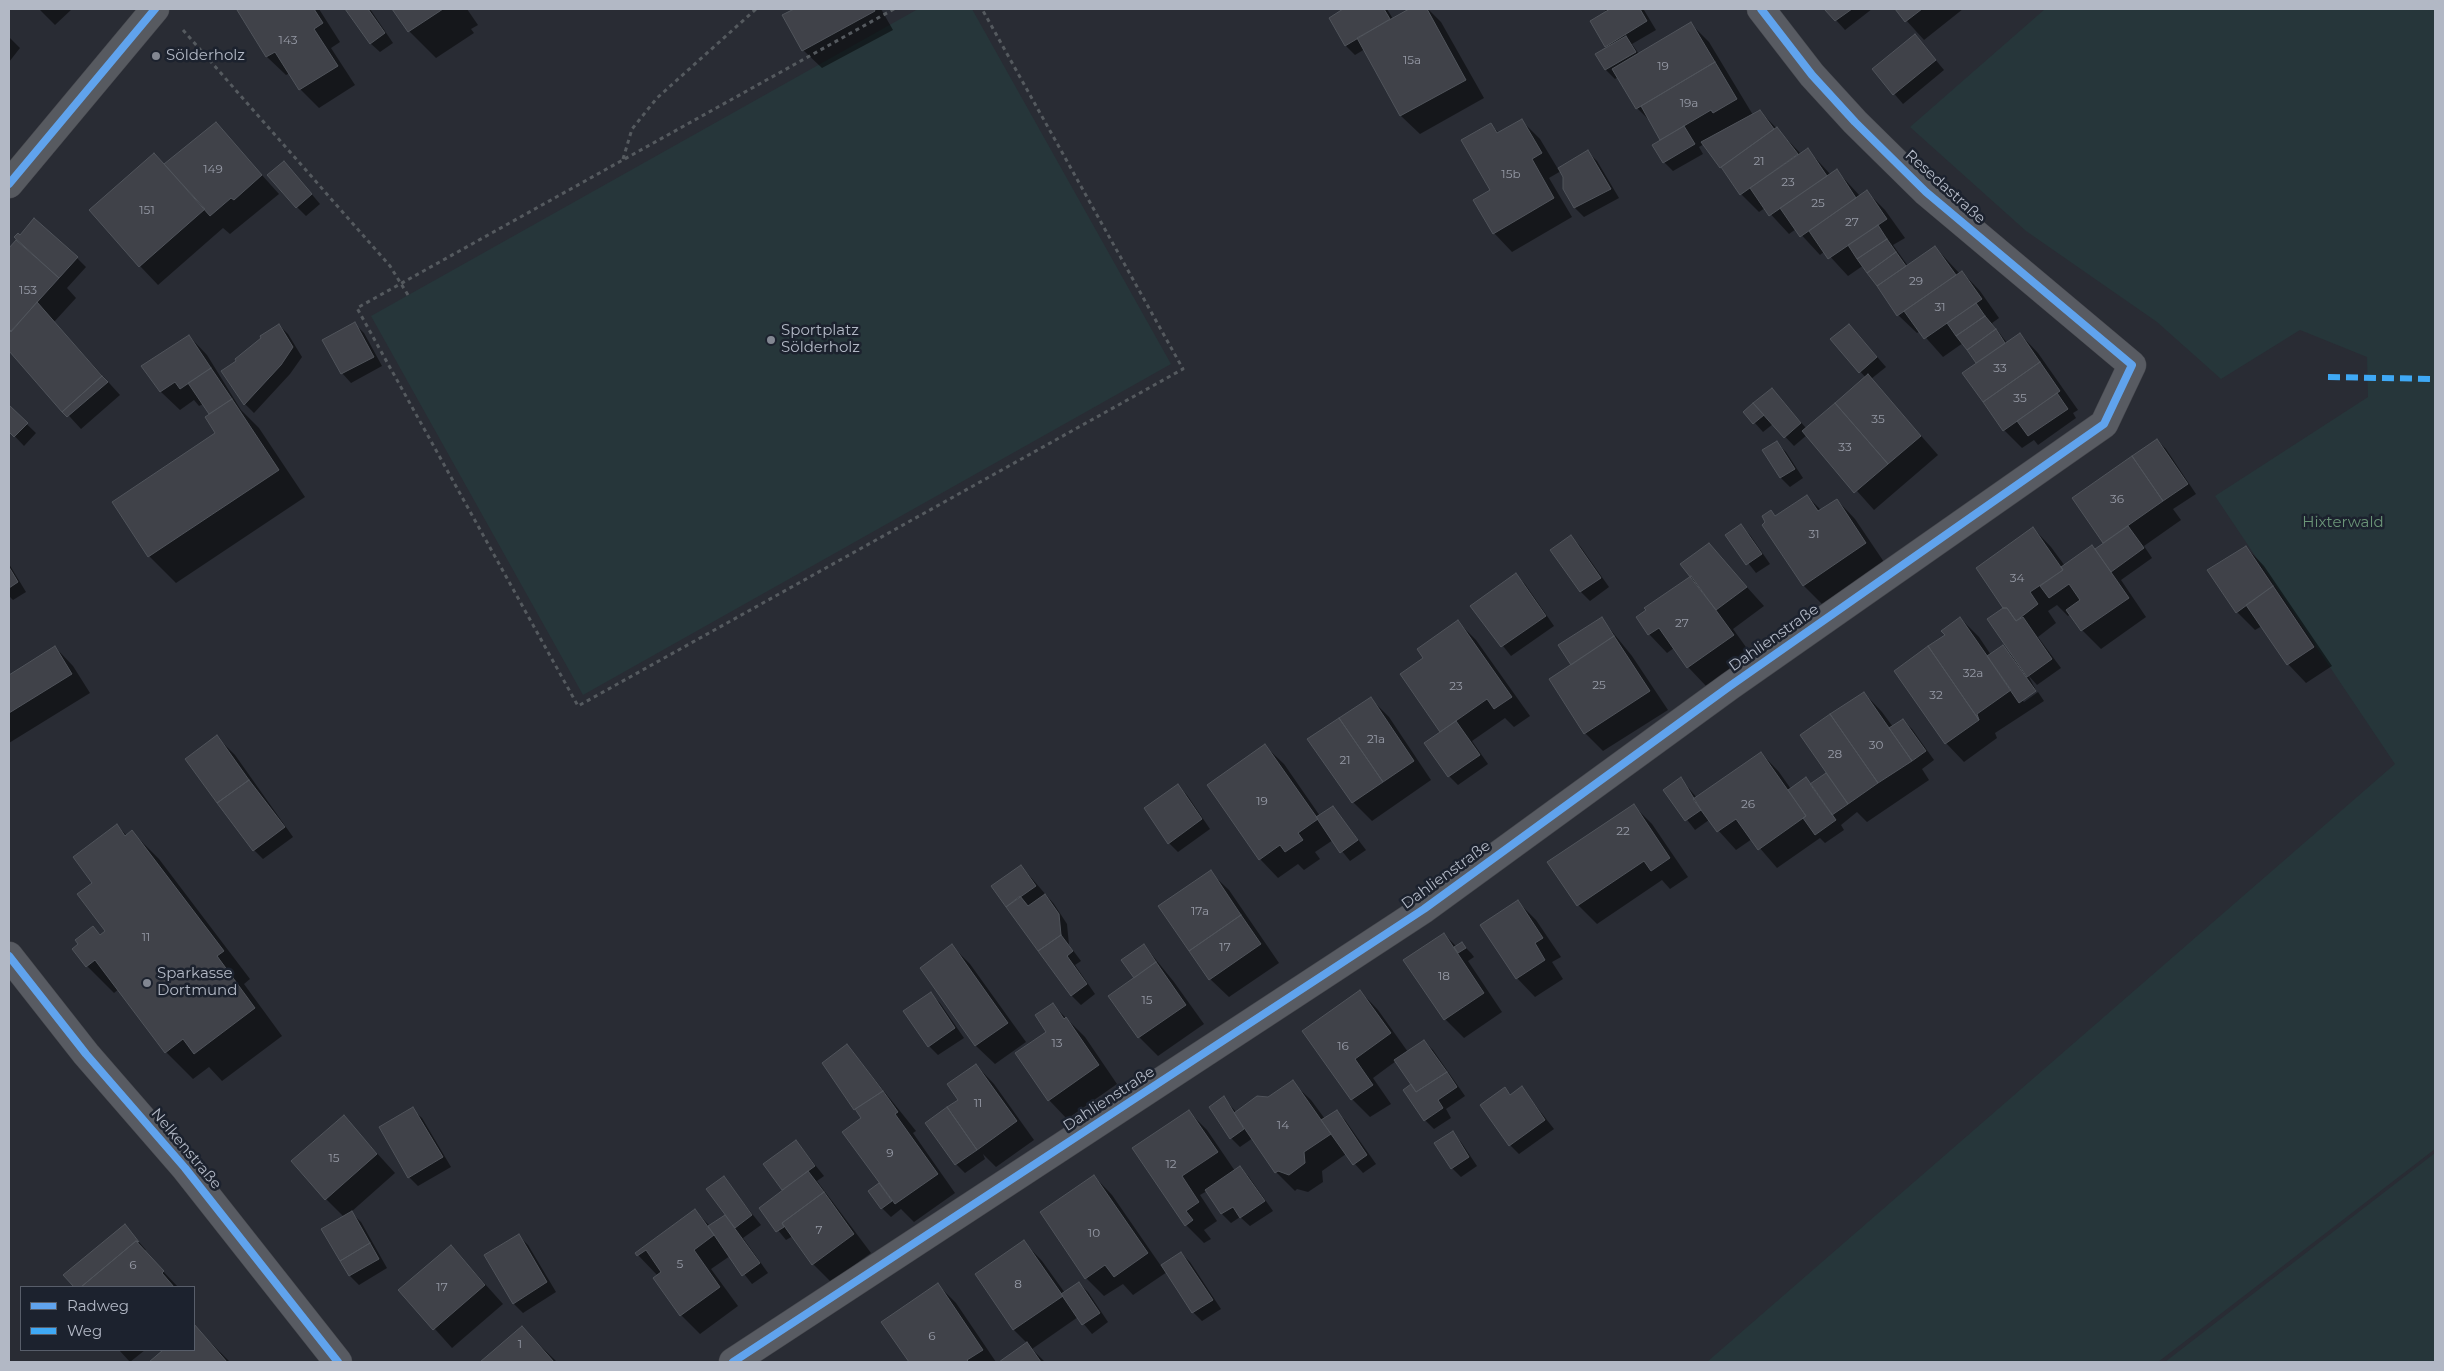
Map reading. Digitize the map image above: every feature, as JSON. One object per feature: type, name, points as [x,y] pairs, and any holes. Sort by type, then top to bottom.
[{"type":"main road","points":[[9,184],[155,9]]},
{"type":"street","name":"Resedastraße","points":[[1761,9],[1812,75],[1926,192],[2132,365]]},
{"type":"street","name":"Dahlienstraße","points":[[733,1362],[1424,909],[1730,686],[2104,424],[2132,365]]},
{"type":"street","name":"Nelkenstraße","points":[[9,956],[86,1054],[186,1168],[338,1362]]},
{"type":"path","points":[[623,160],[632,129],[657,98],[756,9]]},
{"type":"path","points":[[894,9],[357,308],[578,706],[1183,369],[982,9]]},
{"type":"path","points":[[177,23],[390,266],[408,295]]},
{"type":"green space","name":"Sportplatz Sölderholz","points":[[918,9],[972,9],[1171,364],[583,695],[371,316]]},
{"type":"green space","name":"Hixterwald","points":[[2045,9],[2435,9],[2435,1149],[2158,1362],[1707,1362],[2395,764],[2215,496],[2368,397],[2367,357],[2300,330],[2221,379],[2157,322],[2026,231],[1910,127]]},
{"type":"green space","points":[[2435,1153],[2435,1362],[2165,1362]]},
{"type":"building","points":[[314,9],[323,23],[314,29],[338,66],[299,90],[275,52],[266,57],[237,10]]},
{"type":"building","points":[[345,9],[368,9],[385,33],[370,44]]},
{"type":"building","points":[[392,9],[443,9],[408,32]]},
{"type":"building","points":[[794,9],[874,9],[875,11],[802,51],[782,15]]},
{"type":"building","points":[[1343,9],[1384,9],[1390,19],[1345,46],[1329,18]]},
{"type":"building","points":[[1409,9],[1427,9],[1466,80],[1400,116],[1357,38]]},
{"type":"building","points":[[1610,9],[1640,9],[1647,21],[1605,47],[1590,21]]},
{"type":"building","points":[[1824,9],[1852,9],[1835,21]]},
{"type":"building","points":[[1895,9],[1922,9],[1905,22]]},
{"type":"building","points":[[1691,22],[1715,62],[1636,109],[1612,69]]},
{"type":"building","points":[[1915,34],[1936,60],[1893,95],[1872,69]]},
{"type":"building","points":[[1626,36],[1636,52],[1605,70],[1595,54]]},
{"type":"building","points":[[1715,62],[1737,99],[1713,113],[1711,110],[1660,140],[1641,106]]},
{"type":"building","points":[[1760,110],[1774,129],[1720,168],[1701,142]]},
{"type":"building","points":[[1522,119],[1542,153],[1532,159],[1554,198],[1493,234],[1473,200],[1490,190],[1461,140],[1491,123],[1497,133]]},
{"type":"building","points":[[216,122],[262,175],[234,200],[231,198],[210,216],[164,164]]},
{"type":"building","points":[[1684,126],[1695,144],[1663,163],[1652,145]]},
{"type":"building","points":[[1777,127],[1798,154],[1740,195],[1721,167]]},
{"type":"building","points":[[1808,148],[1827,176],[1769,216],[1750,188]]},
{"type":"building","points":[[1588,150],[1611,189],[1574,208],[1563,189],[1563,177],[1558,168]]},
{"type":"building","points":[[154,153],[205,209],[139,267],[89,210]]},
{"type":"building","points":[[284,161],[312,194],[296,208],[267,175]]},
{"type":"building","points":[[1837,169],[1856,198],[1800,237],[1780,208]]},
{"type":"building","points":[[1867,190],[1887,219],[1828,259],[1809,231]]},
{"type":"building","points":[[34,218],[78,257],[59,278],[14,237],[18,233],[20,235]]},
{"type":"building","points":[[1878,225],[1887,239],[1857,259],[1848,245]]},
{"type":"building","points":[[1887,239],[1896,252],[1867,273],[1857,259]]},
{"type":"building","points":[[16,240],[59,278],[11,331],[9,329],[9,248]]},
{"type":"building","points":[[1935,246],[1956,275],[1897,316],[1877,286]]},
{"type":"building","points":[[1896,252],[1906,266],[1877,286],[1867,273]]},
{"type":"building","points":[[1962,271],[1982,299],[1924,339],[1904,311]]},
{"type":"building","points":[[37,302],[102,376],[62,412],[9,351],[9,330],[11,332]]},
{"type":"building","points":[[1976,303],[1985,316],[1956,336],[1947,323]]},
{"type":"building","points":[[1985,316],[1996,329],[1967,350],[1956,336]]},
{"type":"building","points":[[355,322],[374,357],[341,374],[322,340]]},
{"type":"building","points":[[279,324],[293,347],[281,365],[244,405],[221,371],[236,361],[235,359],[261,338],[260,336]]},
{"type":"building","points":[[1849,324],[1877,357],[1859,373],[1830,339]]},
{"type":"building","points":[[1996,329],[2005,343],[1976,363],[1967,350]]},
{"type":"building","points":[[2020,333],[2040,362],[1983,402],[1962,373]]},
{"type":"building","points":[[189,335],[211,368],[180,389],[175,382],[160,392],[141,366]]},
{"type":"building","points":[[2040,362],[2060,391],[2003,431],[1983,402]]},
{"type":"building","points":[[211,368],[232,399],[209,414],[188,383]]},
{"type":"building","points":[[1868,374],[1921,436],[1888,464],[1835,403]]},
{"type":"building","points":[[102,376],[108,382],[67,417],[62,412]]},
{"type":"building","points":[[1772,388],[1801,423],[1784,438],[1753,403]]},
{"type":"building","points":[[2057,393],[2068,409],[2028,436],[2017,421]]},
{"type":"building","points":[[232,399],[279,470],[148,557],[112,502],[215,433],[205,417]]},
{"type":"building","points":[[1753,403],[1764,415],[1753,424],[1743,412]]},
{"type":"building","points":[[1835,403],[1888,464],[1854,493],[1802,431]]},
{"type":"building","points":[[9,405],[28,423],[14,437],[9,432]]},
{"type":"building","points":[[2157,439],[2188,484],[2163,501],[2132,456]]},
{"type":"building","points":[[1777,441],[1795,469],[1780,478],[1762,450]]},
{"type":"building","points":[[2132,456],[2163,501],[2103,543],[2072,498]]},
{"type":"building","points":[[1807,495],[1818,511],[1837,499],[1866,543],[1803,586],[1762,525],[1765,522],[1762,516],[1771,510],[1775,516]]},
{"type":"building","points":[[1741,524],[1762,554],[1746,565],[1725,535]]},
{"type":"building","points":[[2128,526],[2144,548],[2111,572],[2095,549]]},
{"type":"building","points":[[2033,527],[2063,570],[2030,592],[2038,604],[2016,621],[2007,608],[2003,608],[1976,568]]},
{"type":"building","points":[[1571,535],[1601,578],[1580,592],[1550,550]]},
{"type":"building","points":[[1709,543],[1747,587],[1716,610],[1680,564]]},
{"type":"building","points":[[2092,545],[2129,598],[2081,631],[2066,610],[2080,600],[2069,584],[2049,598],[2040,586],[2063,570],[2061,567]]},
{"type":"building","points":[[2246,546],[2273,586],[2236,613],[2207,570]]},
{"type":"building","points":[[9,567],[18,582],[9,588]]},
{"type":"building","points":[[1516,573],[1546,616],[1501,647],[1470,606]]},
{"type":"building","points":[[1691,576],[1734,635],[1687,668],[1659,628],[1648,635],[1636,617],[1646,610],[1644,608]]},
{"type":"building","points":[[2273,586],[2314,647],[2287,665],[2246,605]]},
{"type":"building","points":[[2003,608],[2007,608],[2016,621],[2023,617],[2052,659],[2027,677],[1987,619]]},
{"type":"building","points":[[1602,617],[1614,636],[1571,665],[1558,645]]},
{"type":"building","points":[[1960,617],[2011,690],[1977,714],[1979,720],[1928,646],[1945,635],[1941,631]]},
{"type":"building","points":[[1458,620],[1512,697],[1494,709],[1487,699],[1440,732],[1400,674],[1423,658],[1417,649]]},
{"type":"building","points":[[1614,636],[1650,691],[1584,734],[1549,679]]},
{"type":"building","points":[[2003,645],[2036,691],[2019,703],[1987,656]]},
{"type":"building","points":[[55,646],[72,674],[9,713],[9,675]]},
{"type":"building","points":[[1928,646],[1979,720],[1945,744],[1894,671]]},
{"type":"building","points":[[1864,692],[1912,761],[1878,783],[1830,714]]},
{"type":"building","points":[[1371,697],[1414,761],[1383,782],[1339,718]]},
{"type":"building","points":[[1830,714],[1878,783],[1848,804],[1800,735]]},
{"type":"building","points":[[1339,718],[1383,782],[1352,803],[1307,739]]},
{"type":"building","points":[[1903,719],[1926,751],[1912,761],[1889,728]]},
{"type":"building","points":[[1456,721],[1480,755],[1448,777],[1424,743]]},
{"type":"building","points":[[217,735],[249,780],[217,803],[185,759]]},
{"type":"building","points":[[1265,744],[1318,819],[1298,833],[1303,840],[1285,852],[1280,845],[1259,860],[1207,785]]},
{"type":"building","points":[[1761,752],[1806,816],[1758,850],[1736,819],[1717,832],[1693,799]]},
{"type":"building","points":[[1826,773],[1848,804],[1832,815],[1810,784]]},
{"type":"building","points":[[1681,777],[1701,810],[1685,821],[1663,790]]},
{"type":"building","points":[[1806,777],[1836,820],[1815,835],[1803,818],[1806,816],[1788,790]]},
{"type":"building","points":[[249,780],[285,827],[253,851],[217,803]]},
{"type":"building","points":[[1178,784],[1202,819],[1168,844],[1144,808]]},
{"type":"building","points":[[1634,804],[1670,858],[1651,871],[1644,861],[1577,906],[1547,862]]},
{"type":"building","points":[[1333,806],[1358,840],[1340,853],[1316,817]]},
{"type":"building","points":[[117,824],[125,836],[132,830],[224,951],[217,956],[255,1008],[194,1054],[183,1039],[165,1053],[95,960],[86,967],[72,949],[78,944],[75,940],[93,926],[100,935],[105,931],[77,894],[92,883],[73,857]]},
{"type":"building","points":[[1021,865],[1036,886],[1006,907],[991,886]]},
{"type":"building","points":[[1211,870],[1241,915],[1189,951],[1158,906]]},
{"type":"building","points":[[1045,894],[1059,914],[1061,935],[1038,951],[1006,907],[1020,896],[1028,906]]},
{"type":"building","points":[[1518,900],[1543,938],[1535,943],[1545,960],[1516,979],[1480,925]]},
{"type":"building","points":[[1241,915],[1261,944],[1209,980],[1189,951]]},
{"type":"building","points":[[1444,933],[1484,993],[1444,1020],[1403,960]]},
{"type":"building","points":[[1061,935],[1073,951],[1067,956],[1087,984],[1071,996],[1038,951]]},
{"type":"building","points":[[1462,942],[1466,948],[1458,953],[1454,947]]},
{"type":"building","points":[[952,944],[1008,1023],[975,1046],[920,968]]},
{"type":"building","points":[[1144,944],[1156,962],[1134,978],[1121,960]]},
{"type":"building","points":[[1156,962],[1186,1005],[1138,1038],[1108,996]]},
{"type":"building","points":[[1360,990],[1391,1033],[1355,1059],[1373,1085],[1351,1100],[1302,1031]]},
{"type":"building","points":[[931,992],[955,1028],[928,1047],[903,1011]]},
{"type":"building","points":[[1053,1003],[1064,1019],[1066,1017],[1099,1065],[1048,1101],[1015,1053],[1046,1032],[1035,1015]]},
{"type":"building","points":[[1424,1040],[1447,1072],[1416,1092],[1394,1060]]},
{"type":"building","points":[[847,1044],[883,1091],[854,1110],[822,1063]]},
{"type":"building","points":[[976,1064],[1017,1121],[977,1150],[947,1107],[958,1100],[947,1084]]},
{"type":"building","points":[[1447,1072],[1457,1087],[1438,1100],[1443,1108],[1424,1121],[1403,1090],[1411,1084],[1416,1092]]},
{"type":"building","points":[[1293,1080],[1331,1134],[1304,1152],[1305,1163],[1289,1175],[1278,1171],[1275,1173],[1234,1113],[1257,1096],[1268,1097]]},
{"type":"building","points":[[1522,1086],[1545,1120],[1509,1146],[1480,1105],[1505,1087],[1510,1095]]},
{"type":"building","points":[[883,1091],[898,1112],[895,1114],[938,1174],[895,1204],[842,1132],[861,1118],[855,1109]]},
{"type":"building","points":[[1224,1096],[1244,1129],[1230,1139],[1209,1107]]},
{"type":"building","points":[[413,1107],[443,1157],[408,1178],[379,1127]]},
{"type":"building","points":[[947,1107],[977,1150],[955,1165],[925,1123]]},
{"type":"building","points":[[1189,1110],[1218,1152],[1182,1176],[1199,1202],[1186,1211],[1193,1220],[1185,1226],[1132,1148]]},
{"type":"building","points":[[1337,1110],[1367,1155],[1353,1165],[1321,1120]]},
{"type":"building","points":[[344,1115],[377,1154],[325,1200],[291,1161]]},
{"type":"building","points":[[1453,1131],[1469,1157],[1451,1169],[1434,1143]]},
{"type":"building","points":[[796,1140],[815,1166],[782,1190],[763,1164]]},
{"type":"building","points":[[1240,1166],[1265,1201],[1240,1218],[1233,1207],[1221,1214],[1205,1190]]},
{"type":"building","points":[[808,1171],[824,1192],[782,1223],[784,1227],[776,1232],[759,1208]]},
{"type":"building","points":[[1094,1175],[1148,1253],[1114,1277],[1105,1265],[1085,1279],[1040,1212]]},
{"type":"building","points":[[724,1176],[752,1215],[735,1228],[706,1189]]},
{"type":"building","points":[[879,1183],[892,1201],[881,1209],[868,1191]]},
{"type":"building","points":[[824,1192],[854,1234],[812,1265],[782,1223]]},
{"type":"building","points":[[695,1209],[714,1235],[694,1250],[720,1287],[680,1316],[653,1278],[661,1272],[646,1250],[637,1256],[635,1253]]},
{"type":"building","points":[[352,1211],[370,1243],[340,1261],[321,1229]]},
{"type":"building","points":[[725,1215],[760,1263],[742,1276],[708,1226]]},
{"type":"building","points":[[125,1224],[139,1242],[136,1241],[82,1286],[73,1286],[63,1275]]},
{"type":"building","points":[[519,1234],[547,1282],[513,1304],[484,1255]]},
{"type":"building","points":[[1024,1240],[1063,1296],[1013,1330],[975,1274]]},
{"type":"building","points":[[136,1241],[164,1271],[162,1273],[173,1286],[82,1286]]},
{"type":"building","points":[[370,1243],[379,1259],[349,1276],[340,1261]]},
{"type":"building","points":[[451,1245],[485,1285],[433,1330],[398,1290]]},
{"type":"building","points":[[1181,1252],[1213,1300],[1192,1313],[1161,1265]]},
{"type":"building","points":[[1079,1282],[1100,1313],[1082,1325],[1061,1294]]},
{"type":"building","points":[[938,1283],[983,1350],[967,1360],[969,1362],[909,1362],[881,1322]]},
{"type":"building","points":[[195,1325],[227,1362],[149,1362],[162,1351],[195,1351]]},
{"type":"building","points":[[522,1326],[554,1362],[480,1362]]},
{"type":"building","points":[[1027,1342],[1041,1362],[999,1362]]},
{"type":"marked path","points":[[2328,377],[2435,379]]},
{"type":"cycle path","points":[[9,184],[155,9]]},
{"type":"cycle path","points":[[733,1362],[1424,909],[1730,686],[2104,424],[2132,365],[1926,192],[1855,122],[1812,75],[1761,9]]},
{"type":"cycle path","points":[[9,956],[86,1054],[185,1168],[338,1362]]},
{"type":"place","name":"Sölderholz","points":[[156,56]]},
{"type":"place","name":"Sportplatz Sölderholz","points":[[771,340]]},
{"type":"place","name":"Sparkasse Dortmund","points":[[147,983]]}]
